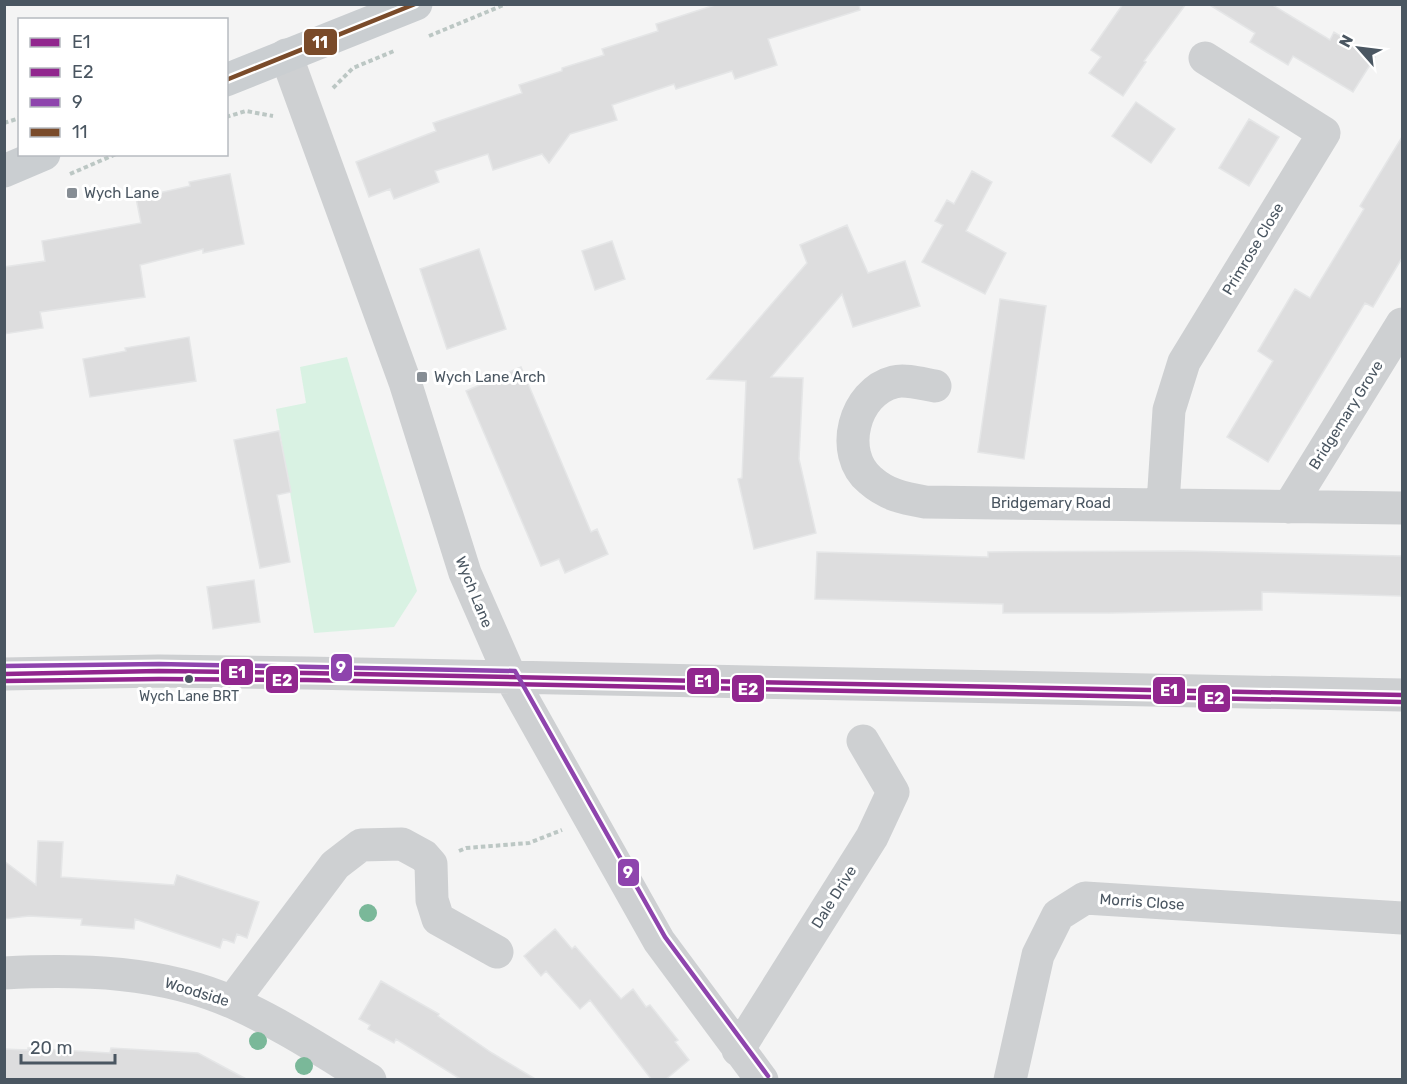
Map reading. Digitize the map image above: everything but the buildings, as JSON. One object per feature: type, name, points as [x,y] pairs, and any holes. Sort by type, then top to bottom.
[{"type":"main road","points":[[228,79],[286,55],[368,14],[416,4]]},
{"type":"main road","points":[[4,171],[39,156]]},
{"type":"street","name":"Wych Lane","points":[[286,55],[405,382],[465,573],[511,678],[659,941],[762,1080]]},
{"type":"street","name":"Primrose Close","points":[[1162,504],[1168,410],[1184,362],[1324,133],[1205,58]]},
{"type":"street","name":"Bridgemary Grove","points":[[1289,507],[1402,324]]},
{"type":"street","name":"Bridgemary Road","points":[[935,386],[896,381],[878,388],[864,403],[857,419],[854,428],[854,456],[868,478],[891,495],[925,502],[1402,508]]},
{"type":"street","points":[[4,674],[182,672],[1402,695]]},
{"type":"street","name":"Dale Drive","points":[[738,1050],[872,837],[893,792],[863,741]]},
{"type":"street","points":[[232,1002],[335,865],[361,845],[402,844],[424,855],[431,864],[432,900],[438,919],[497,952]]},
{"type":"street","name":"Morris Close","points":[[1010,1080],[1038,955],[1058,915],[1085,898],[1402,918]]},
{"type":"street","name":"Woodside","points":[[4,973],[103,972],[142,976],[188,987],[232,1002],[281,1026],[370,1080]]},
{"type":"path","points":[[418,41],[506,4]]},
{"type":"path","points":[[333,96],[333,86],[353,68],[396,50]]},
{"type":"path","points":[[431,864],[466,848],[529,843],[589,820]]},
{"type":"green space","points":[[347,357],[417,591],[394,627],[314,633],[276,409],[306,403],[300,367]]},
{"type":"transit line","name":"11","points":[[228,79],[415,4]]},
{"type":"transit line","name":"9","points":[[4,666],[159,664],[515,671],[665,937],[768,1076]]},
{"type":"transit line","name":"E1","points":[[4,674],[159,671],[307,673],[1402,695]]},
{"type":"transit line","name":"E2","points":[[4,681],[307,680],[1402,702]]},
{"type":"place","name":"Wych Lane","points":[[72,193]]},
{"type":"place","name":"Wych Lane Arch","points":[[422,377]]},
{"type":"place","name":"Wych Lane BRT","points":[[189,679]]}]
